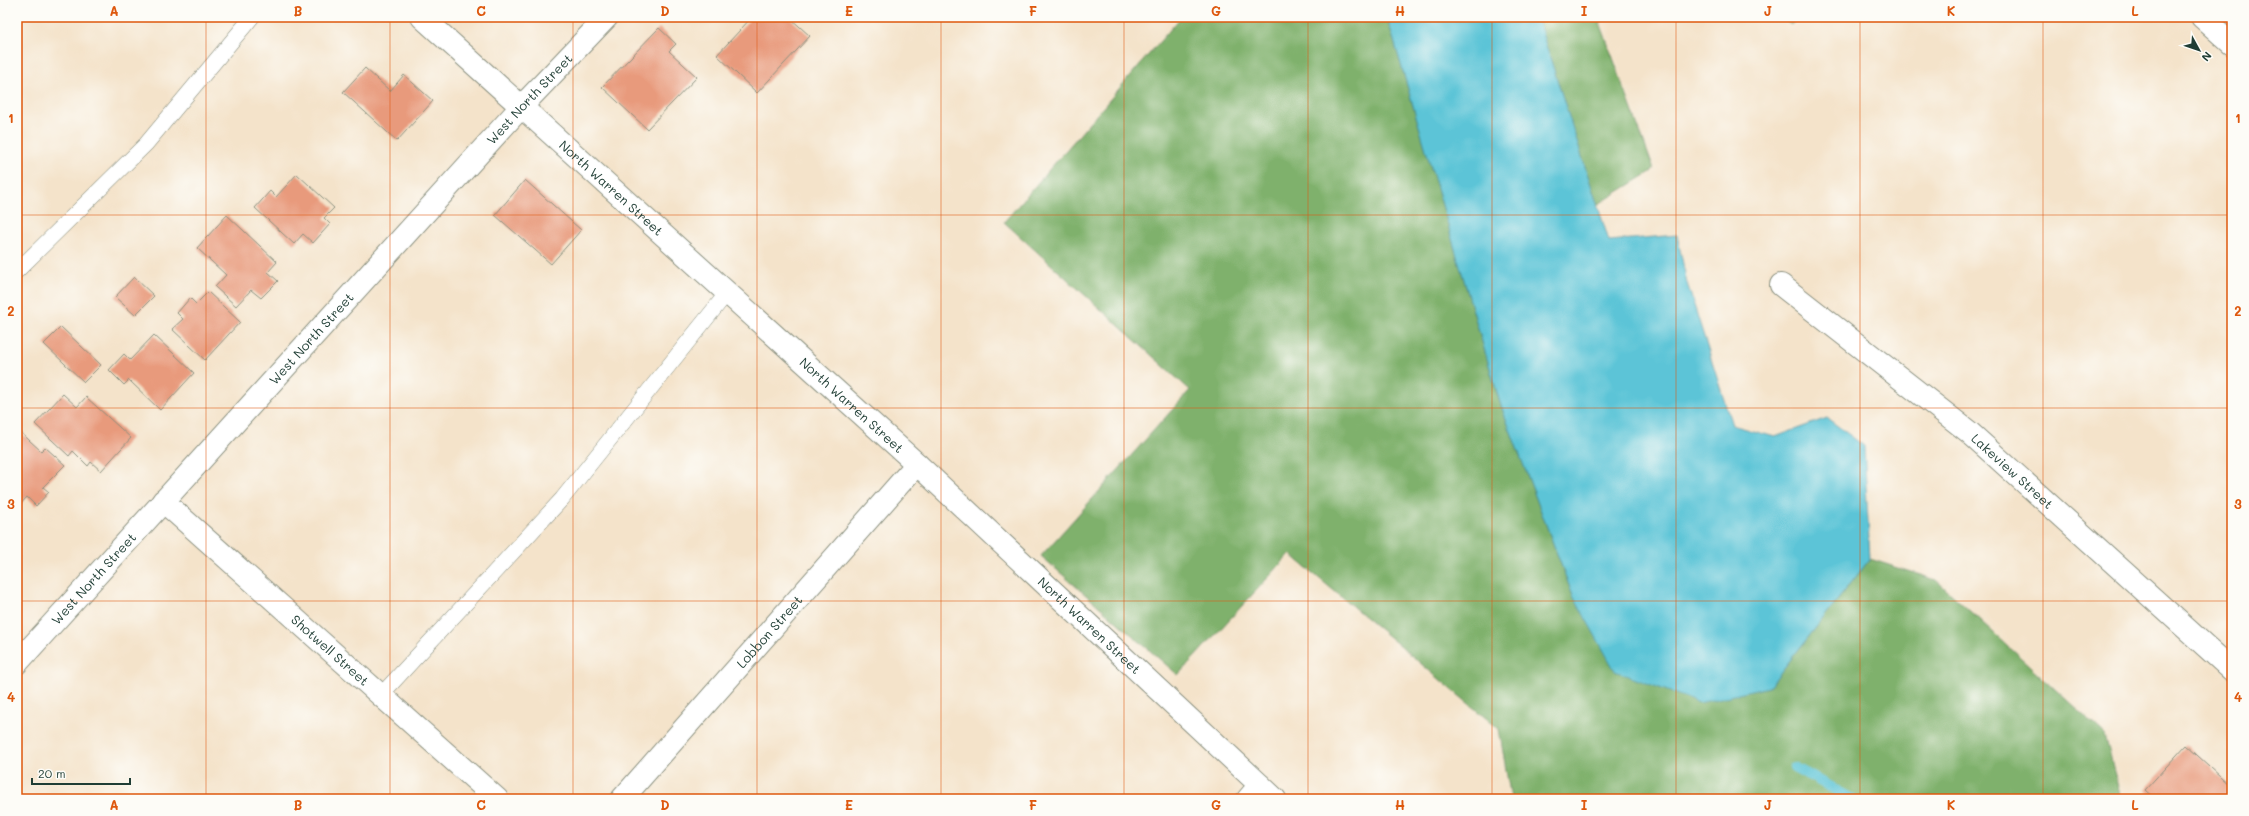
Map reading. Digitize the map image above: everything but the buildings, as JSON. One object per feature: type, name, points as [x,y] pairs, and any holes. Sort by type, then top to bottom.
[{"type":"street","name":"North Warren Street","points":[[422,17],[917,464],[1261,794]]},
{"type":"street","name":"West North Street","points":[[17,663],[521,107],[607,17]]},
{"type":"street","points":[[2202,17],[2232,44]]},
{"type":"street","name":"Lakeview Street","points":[[1781,285],[1969,432],[2232,670]]},
{"type":"street","name":"Lobbon Street","points":[[622,799],[917,464]]},
{"type":"street","name":"Shotwell Street","points":[[163,501],[497,799]]},
{"type":"lane","points":[[17,271],[146,144],[252,17]]},
{"type":"lane","points":[[381,695],[562,499],[727,293]]},
{"type":"green space","points":[[1181,17],[1387,17],[1500,403],[1573,596],[1769,687],[1870,559],[1936,580],[2105,735],[2121,799],[1511,799],[1499,729],[1290,554],[1178,675],[1041,556],[1190,390],[1004,222]]},
{"type":"green space","points":[[1537,17],[1598,17],[1654,170],[1597,205]]},
{"type":"green space","points":[[1780,17],[1798,17],[1791,25]]},
{"type":"water","points":[[1387,17],[1537,17],[1609,241],[1677,235],[1687,283],[1732,425],[1775,437],[1827,418],[1864,446],[1870,559],[1769,687],[1699,703],[1615,671],[1573,596],[1500,403]]},
{"type":"waterway","points":[[1794,767],[1852,799]]}]
